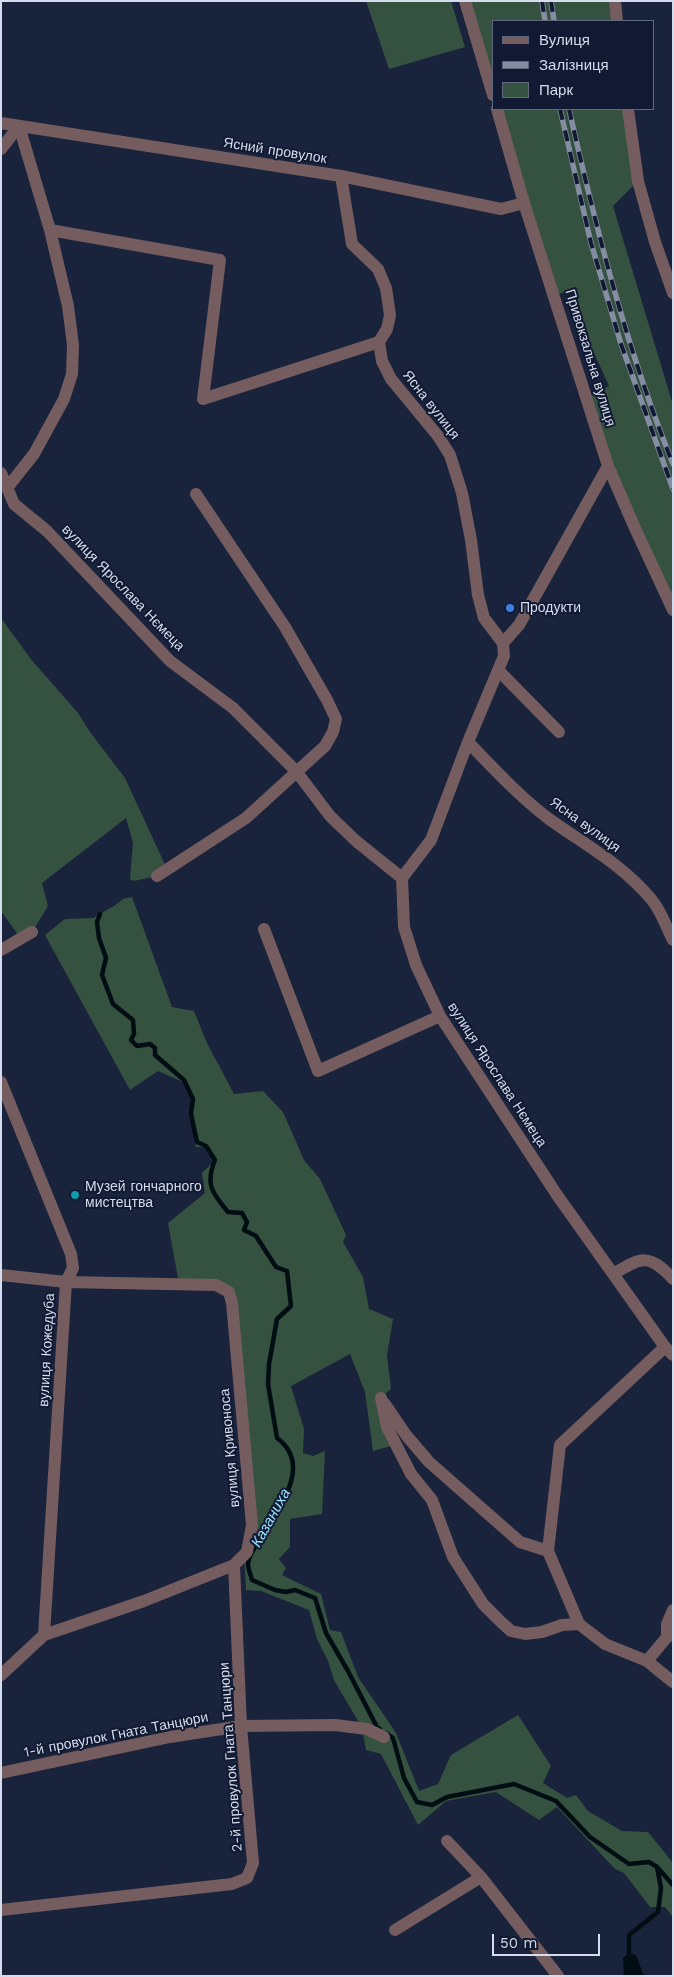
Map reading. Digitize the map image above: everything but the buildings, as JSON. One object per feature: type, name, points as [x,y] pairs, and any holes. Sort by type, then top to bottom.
[{"type":"street","points":[[465,1],[492,92]]},
{"type":"street","points":[[615,1],[618,20]]},
{"type":"street","name":"Привокзальна вулиця","points":[[497,110],[524,203],[608,466],[673,610]]},
{"type":"street","points":[[628,110],[638,181],[655,242],[673,293]]},
{"type":"street","name":"Ясний провулок","points":[[1,123],[342,176],[501,209],[524,203]]},
{"type":"street","points":[[1,148],[19,126]]},
{"type":"street","points":[[7,488],[34,454],[64,399],[72,374],[73,345],[68,306],[50,230],[19,126]]},
{"type":"street","points":[[50,230],[220,260],[203,400],[379,342],[387,329],[390,315],[386,288],[378,269],[352,244],[342,176]]},
{"type":"street","name":"Ясна вулиця","points":[[379,342],[382,361],[391,379],[438,436],[450,455],[462,494],[471,540],[478,595],[484,618],[503,643]]},
{"type":"street","points":[[402,878],[431,840],[468,742],[504,656],[503,643],[519,625],[608,466]]},
{"type":"street","name":"вулиця Ярослава Нємеца","points":[[1,473],[14,504],[47,531],[170,660],[233,708],[296,771],[330,816],[356,841],[402,878],[404,927],[416,965],[440,1016],[557,1195],[669,1351],[560,1445],[548,1551],[579,1624]]},
{"type":"street","points":[[157,876],[246,818],[325,746],[333,732],[336,719],[285,627],[196,494]]},
{"type":"street","points":[[498,670],[559,732]]},
{"type":"street","name":"Ясна вулиця","points":[[468,742],[500,776],[548,818],[600,854],[635,882],[653,900],[673,940]]},
{"type":"street","points":[[264,929],[318,1071],[440,1016]]},
{"type":"street","points":[[1,950],[32,932]]},
{"type":"street","name":"вулиця Кожедуба","points":[[1,1082],[71,1254],[73,1268],[66,1282],[44,1635]]},
{"type":"street","points":[[613,1274],[632,1262],[649,1260],[660,1265],[673,1279]]},
{"type":"street","name":"вулиця Кривоноса","points":[[1,1275],[66,1282],[216,1285],[229,1292],[232,1303],[252,1525],[247,1552],[234,1565]]},
{"type":"street","points":[[548,1551],[520,1542],[429,1462],[406,1435],[380,1398],[387,1428],[400,1456],[432,1500],[453,1557],[482,1604],[512,1631],[525,1634],[542,1632],[562,1624],[579,1624],[605,1644],[647,1661],[673,1682]]},
{"type":"street","points":[[1,1675],[44,1635],[144,1601],[234,1565]]},
{"type":"street","name":"2-й провулок Гната Танцюри","points":[[1,1910],[232,1884],[247,1878],[253,1863],[242,1726],[234,1565]]},
{"type":"street","points":[[647,1661],[670,1636],[667,1624],[673,1610]]},
{"type":"street","name":"1-й провулок Гната Танцюри","points":[[1,1773],[160,1739],[242,1726],[336,1725],[366,1729],[384,1737]]},
{"type":"street","points":[[447,1841],[481,1877],[558,1976]]},
{"type":"street","points":[[395,1930],[481,1877]]},
{"type":"green space","points":[[366,1],[451,1],[465,47],[389,69]]},
{"type":"green space","points":[[465,1],[615,1],[617,20],[492,20],[492,92]]},
{"type":"green space","points":[[497,110],[628,110],[638,181],[613,206],[673,405],[673,610],[586,397],[609,386],[585,333],[572,290],[555,295]]},
{"type":"green space","points":[[1,618],[30,658],[78,713],[125,778],[167,869],[157,876],[134,881],[130,879],[133,843],[126,818],[42,883],[48,906],[32,932],[21,939],[1,911]]},
{"type":"green space","points":[[132,897],[172,1007],[194,1011],[207,1043],[234,1094],[263,1091],[283,1112],[304,1160],[320,1179],[346,1235],[343,1242],[363,1277],[369,1309],[393,1319],[387,1355],[391,1389],[381,1398],[395,1445],[373,1451],[365,1392],[350,1354],[291,1386],[304,1429],[303,1453],[313,1456],[325,1451],[322,1514],[290,1519],[290,1547],[279,1559],[286,1568],[282,1575],[321,1594],[330,1630],[341,1632],[358,1677],[396,1733],[419,1791],[438,1784],[451,1755],[518,1715],[551,1766],[543,1783],[567,1798],[576,1795],[588,1811],[622,1831],[648,1832],[673,1863],[673,1917],[665,1907],[650,1907],[624,1873],[615,1869],[557,1807],[539,1820],[496,1792],[446,1801],[418,1825],[381,1754],[366,1750],[362,1728],[334,1680],[328,1661],[317,1639],[309,1610],[261,1591],[246,1590],[244,1556],[252,1525],[229,1292],[179,1284],[168,1223],[205,1193],[202,1173],[213,1162],[206,1147],[196,1147],[190,1108],[193,1099],[183,1082],[158,1071],[130,1090],[45,935],[65,919],[93,918],[123,899]]},
{"type":"shaded area","points":[[629,1953],[636,1955],[644,1976],[624,1976],[623,1958]]},
{"type":"waterway","name":"Казаниха","points":[[100,914],[97,922],[99,938],[106,958],[102,975],[113,1004],[133,1020],[134,1034],[131,1040],[137,1046],[150,1044],[155,1048],[155,1055],[184,1080],[193,1099],[191,1114],[197,1142],[206,1146],[215,1160],[210,1182],[214,1194],[228,1212],[242,1213],[247,1222],[244,1230],[256,1236],[276,1267],[287,1271],[291,1306],[277,1319],[269,1364],[268,1384],[277,1438],[288,1449],[293,1462],[292,1475],[289,1489],[249,1558],[248,1567],[252,1580],[275,1590],[286,1592],[295,1590],[315,1598],[326,1633],[377,1727],[380,1729]]},
{"type":"waterway","name":"Казаниха","points":[[386,1733],[393,1738],[404,1778],[417,1802],[432,1805],[447,1797],[514,1784],[556,1801],[590,1837],[629,1864],[649,1862],[657,1867],[673,1885]]},
{"type":"waterway","points":[[629,1958],[629,1935],[658,1912],[661,1888],[657,1867]]},
{"type":"railway","points":[[542,1],[545,20]]},
{"type":"railway","points":[[551,1],[554,20]]},
{"type":"railway","points":[[560,110],[591,243],[621,344],[673,489]]},
{"type":"railway","points":[[569,110],[614,289],[641,377],[673,464]]},
{"type":"place","name":"Продукти","points":[[510,608]]},
{"type":"place","name":"Музей гончарного мистецтва","points":[[75,1195]]}]
